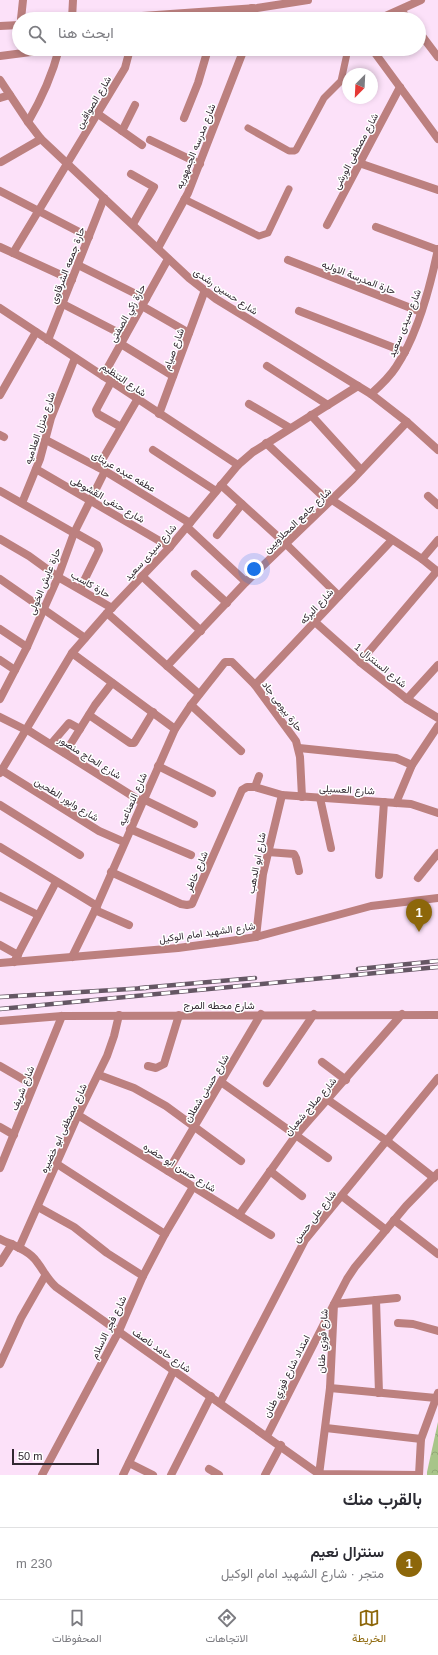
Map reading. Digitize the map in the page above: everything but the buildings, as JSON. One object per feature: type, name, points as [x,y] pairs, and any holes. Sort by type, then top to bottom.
[{"type":"street","points":[[22,12],[23,0]]},
{"type":"street","points":[[72,12],[73,0]]},
{"type":"street","points":[[176,12],[305,0]]},
{"type":"street","points":[[396,12],[421,0]]},
{"type":"street","points":[[0,26],[12,25]]},
{"type":"street","points":[[426,41],[438,56]]},
{"type":"street","points":[[0,56],[12,54]]},
{"type":"street","points":[[28,122],[42,99],[57,56]]},
{"type":"street","name":"شارع الصوافين","points":[[13,253],[125,68],[128,56]]},
{"type":"street","points":[[184,118],[198,83],[206,56]]},
{"type":"street","name":"شارع مدرسه الجمهوريه","points":[[158,248],[184,199],[200,164],[241,56]]},
{"type":"street","points":[[377,56],[437,135]]},
{"type":"street","name":"شارع حسين رشدى","points":[[0,80],[41,139],[189,278],[231,308],[371,394],[407,422],[438,450]]},
{"type":"street","name":"شارع مصطفى الورشى","points":[[327,225],[400,87]]},
{"type":"street","points":[[0,98],[10,96]]},
{"type":"street","points":[[122,131],[135,105]]},
{"type":"street","points":[[98,114],[142,145]]},
{"type":"street","points":[[2,162],[41,139]]},
{"type":"street","points":[[150,140],[200,164]]},
{"type":"street","points":[[359,164],[438,190]]},
{"type":"street","points":[[131,174],[154,187],[133,224]]},
{"type":"street","points":[[0,191],[89,237]]},
{"type":"street","name":"حارة جمعه الشرقاوى","points":[[48,340],[104,198]]},
{"type":"street","points":[[376,227],[438,249]]},
{"type":"street","points":[[0,247],[72,280]]},
{"type":"street","name":"شارع سيدى سعيد","points":[[371,394],[396,368],[405,352],[435,282],[438,249]]},
{"type":"street","name":"حارة زكي الصفتى","points":[[103,376],[168,258]]},
{"type":"street","name":"حارة المدرسة الاوليه","points":[[288,260],[422,312]]},
{"type":"street","points":[[78,265],[146,299]]},
{"type":"street","name":"شارع صيام","points":[[159,414],[205,290]]},
{"type":"street","points":[[62,304],[125,336]]},
{"type":"street","points":[[142,306],[189,333]]},
{"type":"street","name":"شارع التنظيم","points":[[0,308],[137,400],[238,465]]},
{"type":"street","points":[[299,311],[405,352]]},
{"type":"street","points":[[0,395],[36,332]]},
{"type":"street","points":[[121,344],[173,376]]},
{"type":"street","name":"شارع منزل العلاميه","points":[[22,503],[46,440],[51,418],[75,358]]},
{"type":"street","points":[[267,366],[328,404]]},
{"type":"street","points":[[111,382],[96,410],[98,414],[122,426]]},
{"type":"street","name":"شارع سيدى سعيد","points":[[1,771],[72,653],[109,610],[170,547],[238,465],[266,443],[358,386]]},
{"type":"street","name":"حارة عايش الخولى","points":[[0,699],[44,610],[58,577],[74,532],[91,499],[102,468],[122,426],[137,400]]},
{"type":"street","points":[[249,404],[290,428]]},
{"type":"street","points":[[310,415],[361,470]]},
{"type":"street","name":"شارع جامع المحلاويين","points":[[167,666],[246,582],[331,501],[407,422]]},
{"type":"street","name":"عطفه عبده عربتاى","points":[[46,440],[102,468],[188,525],[246,582]]},
{"type":"street","points":[[266,443],[331,501],[422,559],[438,571],[360,662]]},
{"type":"street","points":[[153,450],[219,488],[242,504],[286,544],[339,596]]},
{"type":"street","name":"شارع حنفى القشوطى","points":[[36,469],[91,499],[170,547]]},
{"type":"street","points":[[0,491],[99,547],[80,589]]},
{"type":"street","points":[[428,496],[438,505]]},
{"type":"street","points":[[217,535],[242,504]]},
{"type":"street","name":"حارة كاسب","points":[[0,539],[29,556],[58,577],[80,589],[109,610],[167,666],[199,694]]},
{"type":"street","name":"شارع البركه","points":[[255,685],[392,540]]},
{"type":"street","points":[[422,559],[438,540]]},
{"type":"street","points":[[195,574],[227,603]]},
{"type":"street","points":[[142,576],[201,631]]},
{"type":"street","points":[[0,579],[85,638]]},
{"type":"street","name":"شارع السنترال 1","points":[[315,622],[360,662],[407,699],[438,718]]},
{"type":"street","points":[[0,629],[27,647]]},
{"type":"street","points":[[72,653],[175,729]]},
{"type":"street","points":[[0,660],[15,670]]},
{"type":"street","name":"حارة بيومى جاد","points":[[229,661],[232,662],[255,685],[292,734],[299,748],[302,797]]},
{"type":"street","name":"شارع النعناعيه","points":[[72,957],[96,908],[175,729],[199,694],[223,664],[229,661]]},
{"type":"street","points":[[407,699],[438,665]]},
{"type":"street","points":[[65,753],[112,682]]},
{"type":"street","points":[[191,705],[241,751]]},
{"type":"street","points":[[89,715],[130,744],[134,743],[153,712]]},
{"type":"street","name":"شارع الحاج منصور","points":[[0,717],[26,729],[143,800],[194,824]]},
{"type":"street","points":[[51,744],[69,723],[80,729]]},
{"type":"street","points":[[396,803],[412,765],[438,726]]},
{"type":"street","points":[[299,748],[396,758],[412,765]]},
{"type":"street","points":[[158,766],[212,793]]},
{"type":"street","name":"شارع وابور الطحين","points":[[1,771],[99,831],[124,842]]},
{"type":"street","points":[[255,787],[259,776]]},
{"type":"street","name":"شارع خاطر","points":[[111,872],[187,906],[192,904],[242,790],[247,787],[255,787]]},
{"type":"street","name":"شارع العسيلى","points":[[255,787],[282,795],[411,804],[438,813]]},
{"type":"street","name":"شارع ابو الدهب","points":[[256,937],[259,897],[282,795]]},
{"type":"street","points":[[320,798],[331,848]]},
{"type":"street","points":[[379,875],[384,802]]},
{"type":"street","points":[[0,805],[80,856]]},
{"type":"street","points":[[130,829],[191,855]]},
{"type":"street","points":[[0,847],[96,908],[129,925]]},
{"type":"street","points":[[268,852],[294,854],[299,871]]},
{"type":"street","points":[[418,878],[438,853]]},
{"type":"street","points":[[0,945],[16,958],[56,882]]},
{"type":"street","points":[[0,896],[38,915]]},
{"type":"street","name":"شارع الشهيد امام الوكيل","points":[[0,963],[16,958],[72,957],[204,945],[256,937],[371,906],[438,898]]},
{"type":"street","name":"شارع حسنى شعلان","points":[[168,1172],[261,1014]]},
{"type":"street","points":[[267,1083],[314,1014]]},
{"type":"street","name":"شارع صلاح شعبان","points":[[239,1216],[296,1136],[402,1014]]},
{"type":"street","name":"شارع محطه المرج","points":[[0,1021],[62,1016],[119,1015],[438,1014]]},
{"type":"street","name":"شارع مصطفى ابو خضيره","points":[[19,1248],[78,1115],[99,1075],[112,1042],[119,1015]]},
{"type":"street","points":[[148,1066],[156,1068],[164,1064],[179,1015]]},
{"type":"street","name":"شارع شريف","points":[[0,1168],[62,1016]]},
{"type":"street","points":[[322,1062],[346,1080]]},
{"type":"street","points":[[0,1066],[34,1085]]},
{"type":"street","points":[[99,1075],[140,1092],[166,1106],[241,1160]]},
{"type":"street","name":"شارع على حسن","points":[[220,1403],[306,1240],[438,1078]]},
{"type":"street","points":[[221,1082],[328,1158]]},
{"type":"street","points":[[328,1100],[436,1175]]},
{"type":"street","name":"شارع حسن ابو حضره","points":[[78,1115],[271,1235]]},
{"type":"street","points":[[0,1127],[14,1135]]},
{"type":"street","points":[[57,1164],[165,1234]]},
{"type":"street","points":[[270,1171],[302,1196]]},
{"type":"street","name":"شارع فوزي طنان","points":[[319,1474],[330,1388],[334,1304],[346,1279],[394,1220],[436,1175]]},
{"type":"street","name":"شارع فجر الاسلام","points":[[42,1475],[119,1331],[143,1276],[165,1234],[193,1187]]},
{"type":"street","points":[[342,1196],[386,1230]]},
{"type":"street","points":[[38,1207],[74,1228],[107,1253],[143,1276]]},
{"type":"street","points":[[394,1220],[438,1254]]},
{"type":"street","name":"شارع حامد ناصف","points":[[0,1239],[29,1253],[37,1261],[45,1276],[56,1287],[319,1474]]},
{"type":"street","points":[[0,1263],[12,1244]]},
{"type":"street","points":[[0,1364],[21,1318],[45,1276]]},
{"type":"street","points":[[334,1304],[397,1298]]},
{"type":"street","points":[[376,1300],[379,1393]]},
{"type":"street","name":"امتداد شارع فوزي طنان","points":[[267,1436],[334,1304]]},
{"type":"street","points":[[398,1322],[413,1324],[438,1331]]},
{"type":"street","points":[[123,1475],[174,1370]]},
{"type":"street","points":[[319,1474],[419,1475],[421,1439],[437,1396],[379,1393],[330,1388]]},
{"type":"street","points":[[171,1475],[211,1396]]},
{"type":"street","points":[[326,1428],[421,1439]]},
{"type":"street","points":[[265,1475],[280,1445]]},
{"type":"street","points":[[129,1463],[153,1475]]},
{"type":"street","points":[[209,1469],[219,1475]]},
{"type":"lane","points":[[248,128],[288,151],[296,150],[324,98],[341,81],[346,56]]},
{"type":"lane","points":[[184,199],[259,236],[263,236],[268,233],[289,189]]},
{"type":"green space","points":[[438,1422],[438,1475],[427,1475],[427,1472]]},
{"type":"railway","points":[[358,969],[438,961]]},
{"type":"railway","points":[[0,1009],[438,967]]},
{"type":"railway","points":[[140,988],[255,978]]},
{"type":"railway","points":[[0,997],[146,988]]},
{"type":"place","name":"سنترال نعيم","points":[[419,932]]}]
